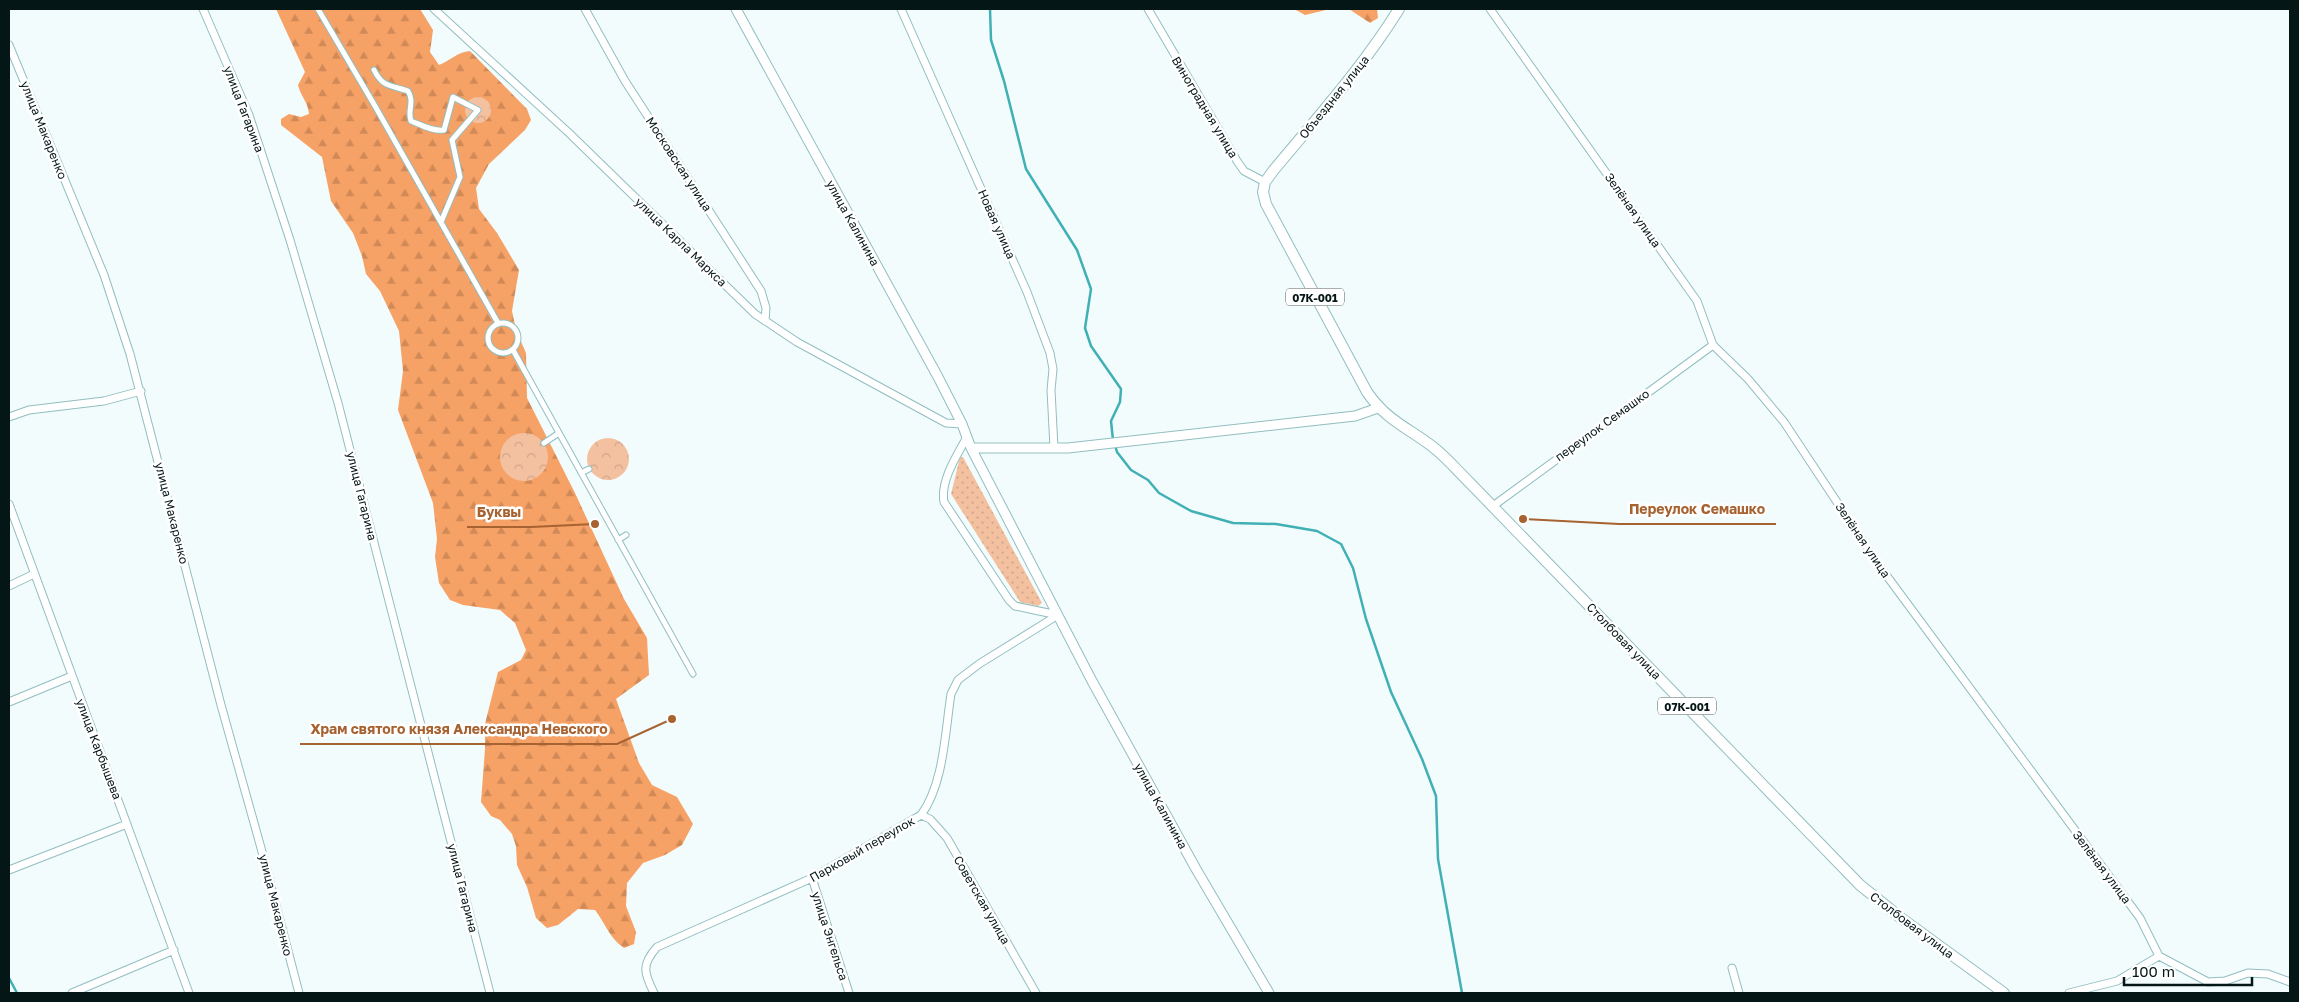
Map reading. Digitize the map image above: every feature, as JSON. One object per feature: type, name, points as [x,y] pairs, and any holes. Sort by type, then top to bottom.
[{"type":"main road","name":"Объездная улица","points":[[1265,182],[1378,42],[1399,9]]},
{"type":"main road","name":"07К-001","points":[[1265,182],[1263,192],[1276,225],[1367,392],[1378,408]]},
{"type":"main road","name":"Столбовая улица","points":[[1378,408],[1399,425],[1433,447],[1493,506],[1860,885],[1900,918],[2004,993]]},
{"type":"street","name":"улица Гагарина","points":[[203,9],[249,116],[290,240],[335,394],[490,993]]},
{"type":"street","points":[[318,9],[498,324]]},
{"type":"street","name":"улица Карла Маркса","points":[[434,9],[570,133],[734,294],[766,321],[797,342],[946,423],[962,424]]},
{"type":"street","name":"Московская улица","points":[[585,9],[625,81],[761,291],[766,308],[766,321]]},
{"type":"street","name":"улица Калинина","points":[[736,9],[962,424],[971,448],[1092,681],[1196,869],[1269,993]]},
{"type":"street","name":"Новая улица","points":[[901,9],[1027,292],[1050,354],[1053,368],[1051,390],[1054,448]]},
{"type":"street","name":"Виноградная улица","points":[[1148,9],[1237,161],[1244,170],[1265,182]]},
{"type":"street","name":"Зелёная улица","points":[[1490,9],[1697,301],[1713,345],[1748,379],[1784,422],[1878,564],[2140,918],[2159,956]]},
{"type":"street","name":"улица Макаренко","points":[[9,45],[104,275],[141,391],[218,696],[261,848],[298,993]]},
{"type":"street","points":[[374,70],[380,81],[384,84],[408,91],[413,100],[409,115],[412,120],[422,125],[440,131],[444,130],[453,97],[478,110],[452,140],[460,177],[441,222]]},
{"type":"street","points":[[498,324],[509,324],[517,332],[517,345],[506,354],[498,353],[492,349],[488,342],[488,334],[491,328],[498,324]]},
{"type":"street","name":"переулок Семашко","points":[[1493,506],[1713,345]]},
{"type":"street","points":[[513,350],[693,674]]},
{"type":"street","points":[[9,418],[29,410],[104,401],[141,391]]},
{"type":"street","points":[[971,448],[1054,448],[1124,442],[1355,416],[1378,408]]},
{"type":"street","points":[[544,443],[559,433]]},
{"type":"street","points":[[967,437],[956,455],[942,492],[944,502],[1009,600],[1015,606],[1058,615]]},
{"type":"street","points":[[581,473],[589,469]]},
{"type":"street","name":"улица Карбышева","points":[[9,504],[190,993]]},
{"type":"street","points":[[618,540],[626,535]]},
{"type":"street","points":[[9,586],[34,574]]},
{"type":"street","name":"Парковый переулок","points":[[654,993],[645,975],[646,964],[657,946],[812,878],[921,815],[930,803],[936,788],[951,694],[958,680],[979,664],[1058,615]]},
{"type":"street","points":[[9,702],[72,676]]},
{"type":"street","name":"Советская улица","points":[[921,815],[930,819],[947,838],[1036,993]]},
{"type":"street","points":[[9,870],[127,824]]},
{"type":"street","name":"улица Энгельса","points":[[812,878],[849,993]]},
{"type":"street","points":[[72,993],[174,950]]},
{"type":"street","points":[[2069,993],[2117,981],[2159,956],[2208,982],[2225,981],[2248,973],[2268,974],[2290,982]]},
{"type":"street","points":[[1732,968],[1738,993]]},
{"type":"green space","points":[[276,9],[420,9],[433,30],[430,52],[439,65],[461,53],[470,51],[527,109],[531,120],[525,130],[489,164],[476,188],[479,209],[497,233],[519,270],[512,311],[516,330],[526,353],[527,398],[575,493],[624,599],[647,638],[649,675],[616,699],[639,763],[652,785],[677,797],[693,824],[682,845],[665,855],[643,863],[627,883],[626,906],[636,932],[634,944],[624,948],[611,935],[595,910],[578,909],[558,925],[547,928],[536,918],[527,887],[517,865],[516,846],[512,834],[500,820],[491,816],[481,802],[485,724],[498,672],[521,660],[526,650],[515,623],[500,610],[463,605],[450,600],[439,583],[435,557],[437,539],[433,503],[398,410],[403,371],[399,331],[380,291],[366,274],[362,256],[353,233],[331,201],[322,157],[281,125],[281,119],[289,114],[301,117],[309,114],[298,85],[305,72]]},
{"type":"green space","points":[[1294,9],[1330,9],[1305,15]]},
{"type":"green space","points":[[1349,9],[1377,9],[1378,18],[1370,23]]},
{"type":"green space","points":[[478,97],[487,101],[491,110],[487,119],[478,123],[469,119],[465,110],[469,101]]},
{"type":"green space","points":[[519,433],[529,433],[538,437],[544,443],[547,448],[547,466],[538,477],[529,481],[519,481],[510,477],[504,471],[500,462],[500,452],[504,443],[510,437]]},
{"type":"green space","points":[[612,438],[620,441],[626,447],[629,459],[626,471],[620,477],[604,480],[596,477],[590,471],[587,455],[590,447],[596,441]]},
{"type":"green space","points":[[960,457],[963,457],[1042,603],[1038,606],[1020,602],[951,494]]},
{"type":"waterway","points":[[990,9],[991,40],[1004,81],[1026,169],[1077,250],[1091,289],[1085,328],[1091,346],[1121,389],[1120,402],[1111,421],[1113,440]]},
{"type":"waterway","points":[[1115,445],[1117,452],[1131,470],[1148,480],[1159,493],[1191,511],[1233,523],[1276,524],[1317,531],[1341,544],[1353,568],[1366,619],[1391,692],[1422,759],[1436,796],[1438,859],[1462,993]]},
{"type":"waterway","points":[[9,978],[17,993]]},
{"type":"place","name":"Переулок Семашко","points":[[1523,519]]},
{"type":"place","name":"Буквы","points":[[595,524]]},
{"type":"place","name":"Храм святого князя Александра Невского","points":[[672,719]]}]
